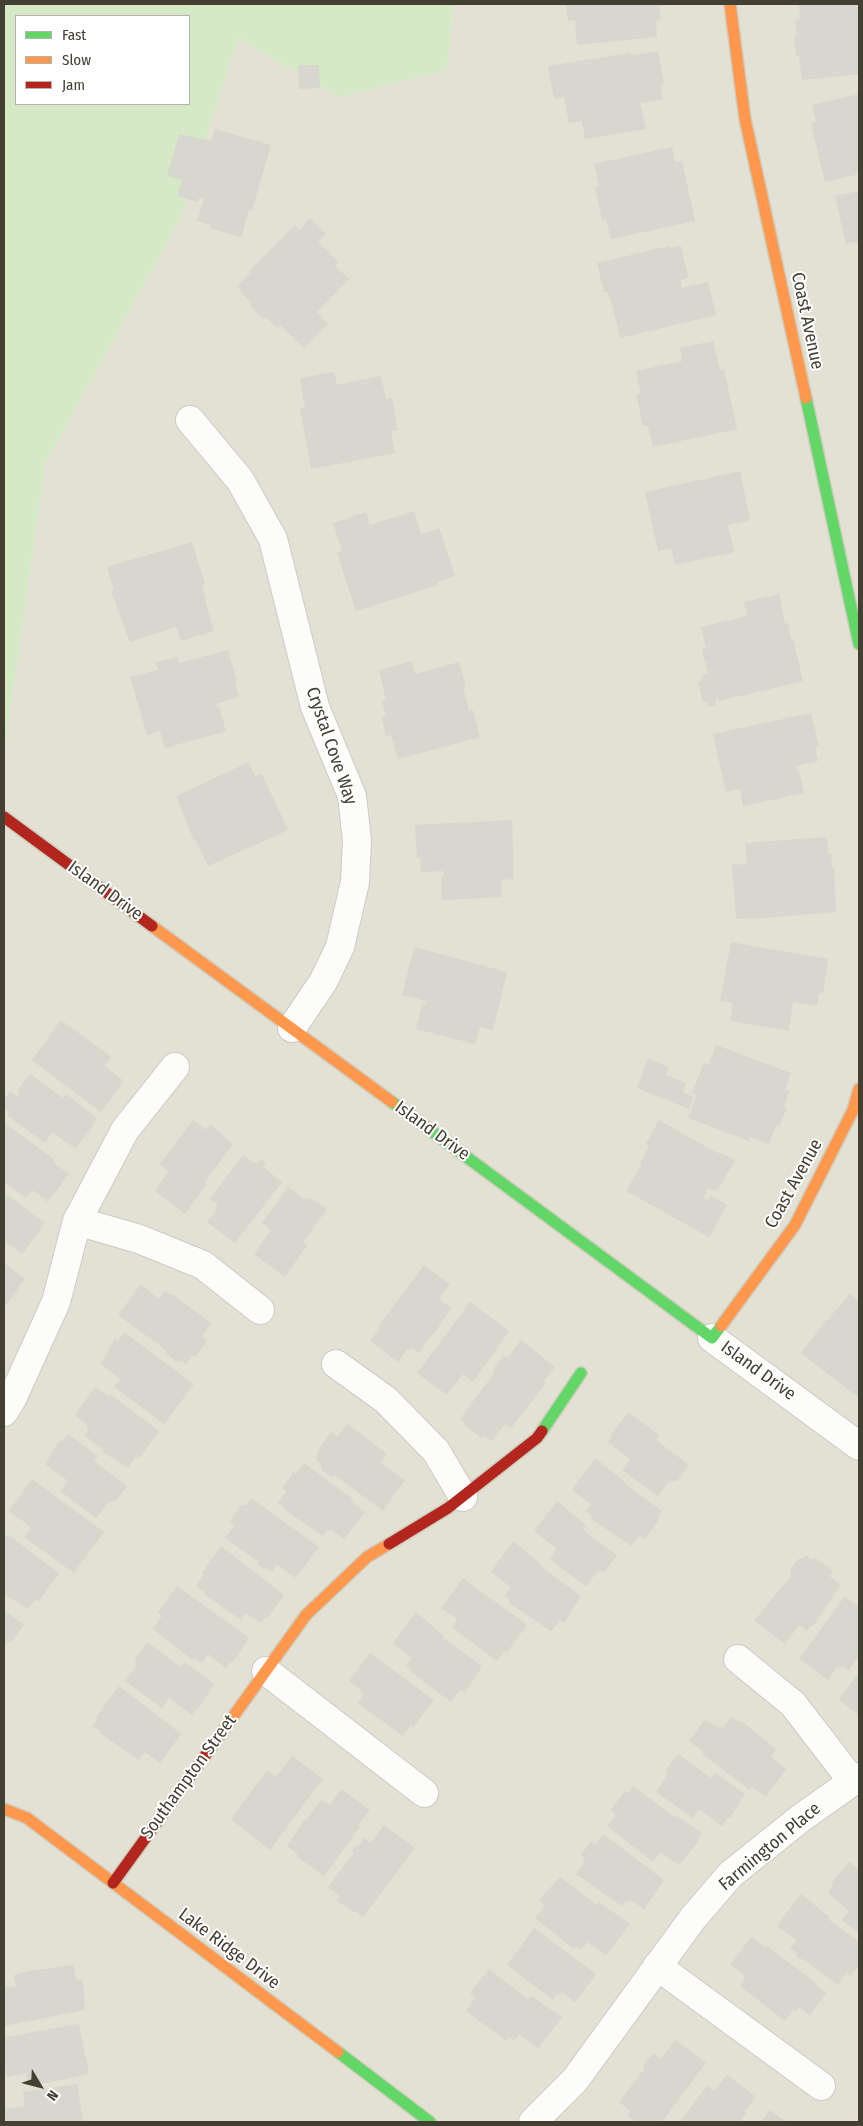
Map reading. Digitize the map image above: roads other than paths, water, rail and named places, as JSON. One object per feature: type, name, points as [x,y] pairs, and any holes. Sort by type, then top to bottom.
[{"type":"street","name":"Coast Avenue","points":[[730,4],[745,119],[859,644]]},
{"type":"street","name":"Crystal Cove Way","points":[[190,420],[240,480],[273,539],[315,707],[352,796],[357,840],[355,882],[340,947],[323,982],[292,1028]]},
{"type":"street","name":"Island Drive","points":[[4,817],[859,1446]]},
{"type":"street","points":[[4,1412],[12,1399],[56,1302],[77,1221],[125,1130],[175,1067]]},
{"type":"street","name":"Coast Avenue","points":[[712,1338],[795,1225],[853,1110],[859,1089]]},
{"type":"street","points":[[77,1221],[139,1239],[203,1266],[260,1310]]},
{"type":"street","points":[[336,1364],[386,1400],[436,1451],[463,1497]]},
{"type":"street","name":"Southampton Street","points":[[113,1883],[306,1615],[367,1557],[448,1508],[537,1438],[581,1372]]},
{"type":"street","name":"Farmington Place","points":[[533,2122],[575,2080],[692,1918],[731,1874],[801,1818],[856,1780],[793,1704],[738,1658]]},
{"type":"street","points":[[266,1671],[424,1793]]},
{"type":"street","name":"Lake Ridge Drive","points":[[4,1809],[27,1818],[430,2122]]},
{"type":"street","points":[[657,1966],[821,2086]]}]
